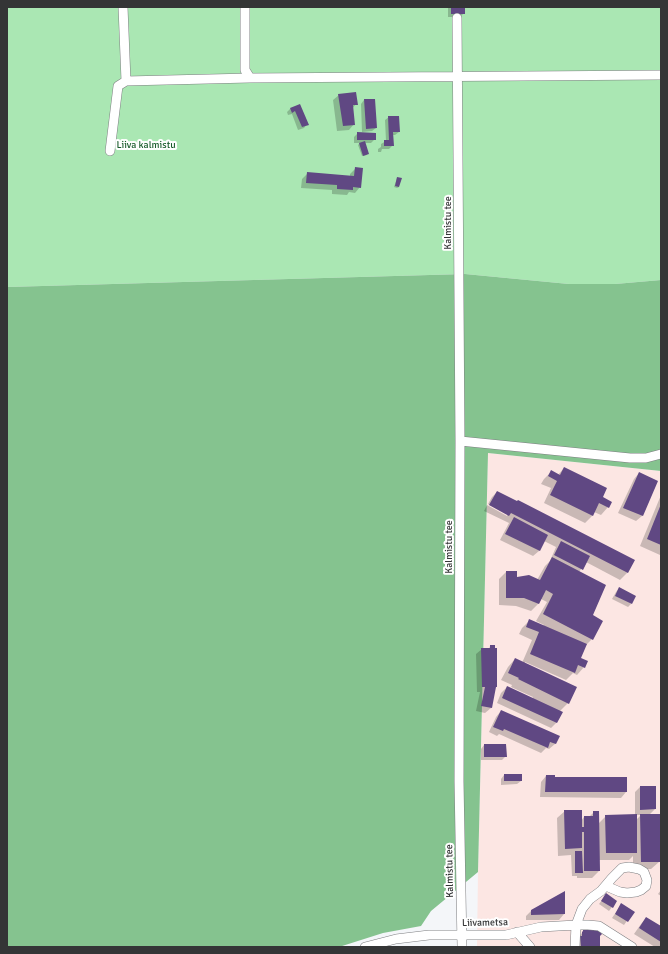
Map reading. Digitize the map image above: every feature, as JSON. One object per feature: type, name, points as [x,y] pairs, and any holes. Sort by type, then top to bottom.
[{"type":"street","points":[[123,7],[126,81]]},
{"type":"street","points":[[245,7],[245,70],[250,78]]},
{"type":"street","name":"Kalmistu tee","points":[[457,18],[460,441],[459,781],[462,947]]},
{"type":"street","points":[[110,151],[118,86],[126,81],[250,78],[661,75]]},
{"type":"street","points":[[460,441],[630,458],[646,458],[661,454]]},
{"type":"street","points":[[575,947],[576,925],[582,909],[590,899],[601,892],[606,886]]},
{"type":"street","name":"Liivametsa","points":[[365,947],[396,939],[429,935],[506,935],[541,927],[576,925],[599,926],[632,947]]},
{"type":"street","points":[[517,932],[530,947]]},
{"type":"shaded area","points":[[488,453],[661,471],[661,947],[477,947]]},
{"type":"green space","name":"Liiva kalmistu","points":[[7,7],[661,7],[661,280],[615,284],[569,284],[465,274],[7,287]]},
{"type":"green space","points":[[465,274],[569,284],[615,284],[661,280],[661,471],[488,453],[478,872],[431,911],[421,926],[383,933],[339,947],[7,947],[7,287]]},
{"type":"building","points":[[451,7],[465,7],[465,14],[451,14]]},
{"type":"building","points":[[356,92],[358,105],[353,105],[355,125],[343,126],[338,94]]},
{"type":"building","points":[[364,99],[375,99],[377,128],[366,129]]},
{"type":"building","points":[[300,104],[309,125],[302,127],[295,111],[292,113],[290,108]]},
{"type":"building","points":[[388,116],[399,116],[400,132],[393,132],[394,146],[384,146],[384,140],[389,140]]},
{"type":"building","points":[[357,132],[376,133],[376,140],[357,140]]},
{"type":"building","points":[[365,141],[369,154],[363,156],[359,143]]},
{"type":"building","points":[[355,167],[363,168],[361,188],[353,187],[353,190],[337,189],[337,185],[306,183],[307,172],[354,176]]},
{"type":"building","points":[[397,177],[402,178],[399,187],[395,186]]},
{"type":"building","points":[[564,467],[607,488],[603,497],[612,502],[609,508],[599,503],[593,516],[550,495],[557,481],[548,476],[551,470],[560,475]]},
{"type":"building","points":[[639,472],[658,481],[643,516],[623,508]]},
{"type":"building","points":[[497,491],[517,501],[518,500],[635,560],[628,573],[511,513],[509,516],[489,505]]},
{"type":"building","points":[[661,504],[661,545],[647,539]]},
{"type":"building","points":[[514,517],[548,535],[540,551],[505,534]]},
{"type":"building","points":[[561,541],[590,556],[583,570],[554,555]]},
{"type":"building","points":[[552,557],[606,585],[593,615],[603,621],[593,640],[543,614],[553,594],[546,590],[539,604],[524,598],[506,598],[506,571],[517,571],[517,577],[529,575],[540,580]]},
{"type":"building","points":[[619,587],[636,596],[632,604],[615,596]]},
{"type":"building","points":[[529,619],[587,644],[581,658],[588,661],[585,668],[578,665],[575,673],[530,654],[539,632],[526,627]]},
{"type":"building","points":[[490,645],[495,645],[495,648],[497,648],[497,687],[492,708],[481,706],[485,687],[482,687],[481,648],[490,648]]},
{"type":"building","points":[[515,658],[577,687],[569,704],[508,673]]},
{"type":"building","points":[[507,686],[563,712],[557,723],[502,698]]},
{"type":"building","points":[[501,710],[560,736],[556,744],[550,742],[548,748],[504,729],[503,731],[493,727]]},
{"type":"building","points":[[484,744],[506,744],[507,757],[484,757]]},
{"type":"building","points":[[504,774],[522,774],[522,781],[504,781]]},
{"type":"building","points":[[546,775],[555,775],[555,777],[627,777],[627,792],[545,792]]},
{"type":"building","points":[[640,786],[656,786],[656,809],[640,810]]},
{"type":"building","points":[[564,810],[582,810],[582,827],[584,827],[584,816],[593,816],[593,811],[599,811],[600,871],[584,871],[584,832],[582,832],[582,848],[565,849]]},
{"type":"building","points":[[637,814],[637,853],[606,853],[605,815]]},
{"type":"building","points":[[640,814],[661,814],[660,862],[641,862]]},
{"type":"building","points":[[575,851],[582,851],[583,873],[575,873]]},
{"type":"building","points":[[565,891],[565,914],[531,915],[531,910]]},
{"type":"building","points":[[606,893],[617,901],[613,908],[601,901]]},
{"type":"building","points":[[621,903],[635,912],[628,922],[615,914]]},
{"type":"building","points":[[646,917],[661,926],[661,942],[639,928]]},
{"type":"building","points":[[598,929],[602,934],[600,936],[600,947],[581,947],[580,936],[582,936],[583,930]]}]
